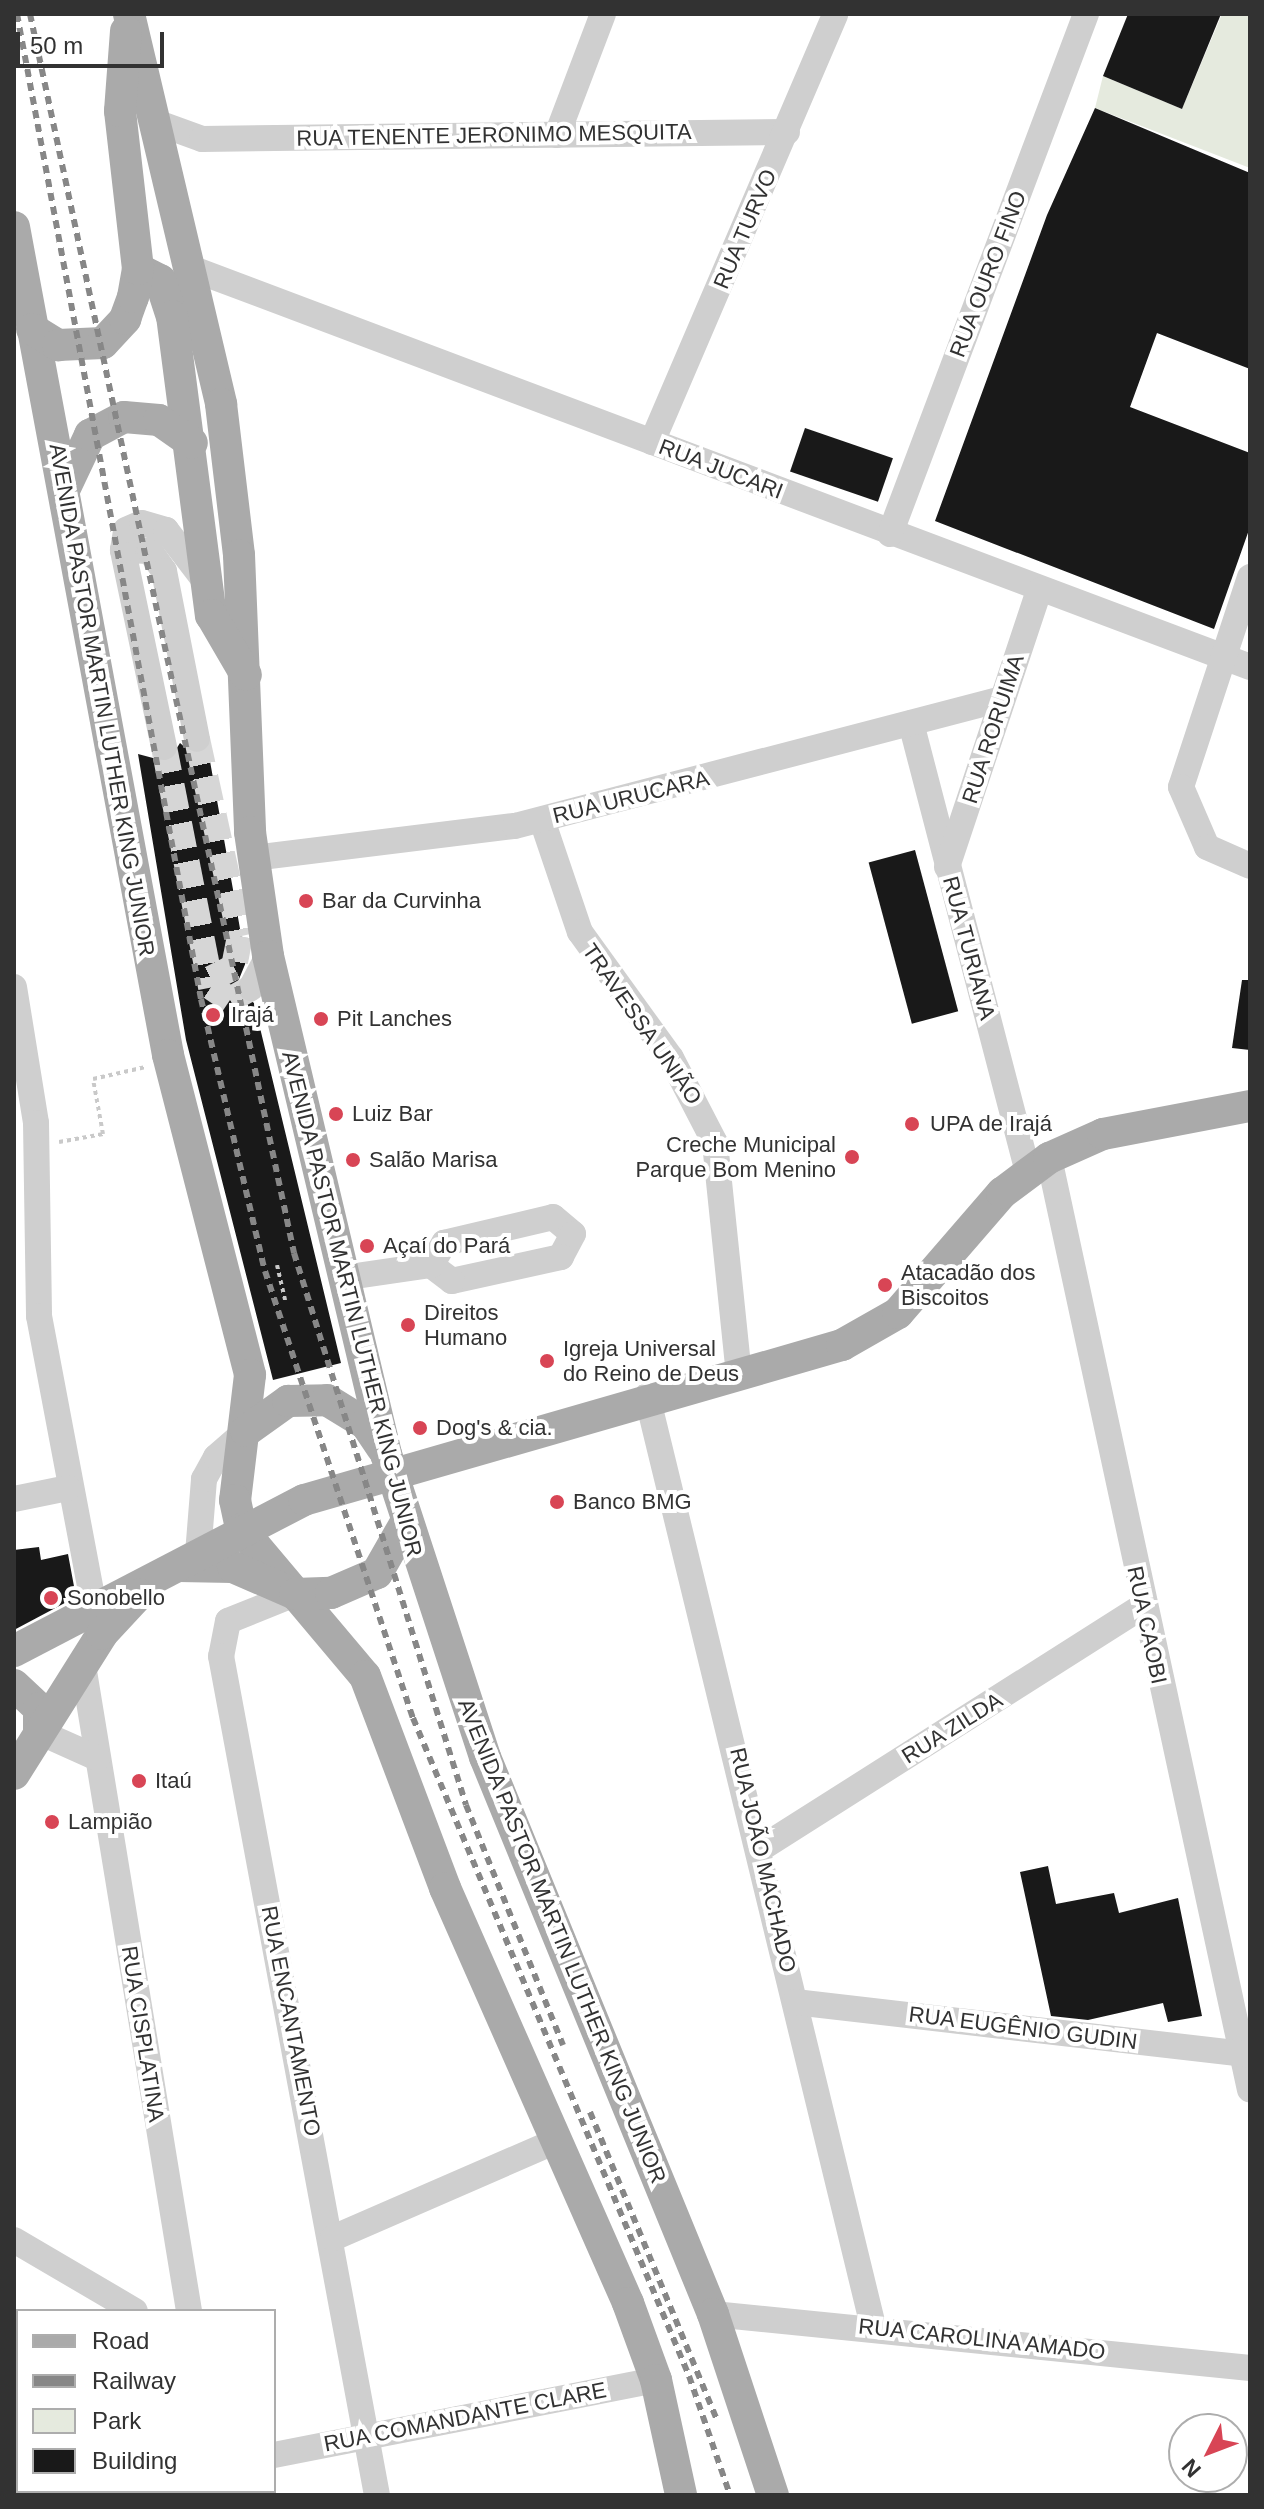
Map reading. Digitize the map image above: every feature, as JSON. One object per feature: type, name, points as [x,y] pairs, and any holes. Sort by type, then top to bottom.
[{"type":"main road","name":"AVENIDA PASTOR MARTIN LUTHER KING JUNIOR","points":[[128,14],[170,169],[223,419],[246,675],[253,858],[268,956],[388,1463],[405,1524],[520,1848],[713,2314],[773,2495]]},
{"type":"main road","points":[[32,329],[58,345],[103,343],[125,319],[138,269],[120,111],[128,14]]},
{"type":"main road","name":"AVENIDA PASTOR MARTIN LUTHER KING JUNIOR","points":[[14,227],[65,488],[168,1055],[248,1364],[246,1431],[235,1500],[241,1529]]},
{"type":"main road","points":[[138,269],[160,280],[172,316],[192,443],[206,584],[215,627],[246,675]]},
{"type":"main road","points":[[65,488],[90,435],[124,417],[159,420],[192,443]]},
{"type":"main road","points":[[14,1651],[241,1529],[388,1463],[842,1345],[888,1320],[1039,1165],[1103,1134],[1250,1106]]},
{"type":"main road","points":[[246,1431],[288,1401],[327,1400],[366,1424],[388,1463]]},
{"type":"main road","points":[[39,1720],[83,1665],[110,1622],[177,1566],[233,1567],[295,1594],[331,1593],[377,1573],[405,1524]]},
{"type":"main road","points":[[241,1529],[365,1676],[554,2142],[656,2380],[681,2495]]},
{"type":"main road","points":[[14,1774],[94,1606]]},
{"type":"main road","points":[[14,1685],[39,1720]]},
{"type":"street","points":[[557,135],[603,14]]},
{"type":"street","name":"RUA TURVO","points":[[652,442],[835,14]]},
{"type":"street","name":"RUA OURO FINO","points":[[890,534],[1086,14]]},
{"type":"street","name":"RUA TENENTE JERONIMO MESQUITA","points":[[158,123],[202,139],[787,132]]},
{"type":"street","points":[[170,169],[202,139]]},
{"type":"street","name":"RUA JUCARI","points":[[193,269],[1039,591],[1250,667]]},
{"type":"street","points":[[164,747],[123,550],[130,527],[158,526],[206,584]]},
{"type":"street","points":[[123,550],[150,551],[164,571],[197,739]]},
{"type":"street","points":[[1250,577],[1220,656],[1184,769],[1183,803],[1207,847],[1250,866]]},
{"type":"street","name":"RUA RORUIMA","points":[[947,867],[1039,591]]},
{"type":"street","name":"RUA URUCARA","points":[[253,858],[542,820],[1002,699]]},
{"type":"street","name":"RUA TURIANA","points":[[911,723],[947,867],[1039,1165]]},
{"type":"street","name":"TRAVESSA UNIÃO","points":[[542,820],[580,932],[678,1069],[715,1143],[739,1374]]},
{"type":"street","points":[[251,988],[268,956]]},
{"type":"street","points":[[14,987],[33,1093],[29,1132],[34,1267],[68,1488],[94,1606]]},
{"type":"street","points":[[14,1074],[33,1093]]},
{"type":"street","name":"RUA CAOBI","points":[[1039,1165],[1247,2054],[1250,2090]]},
{"type":"street","points":[[553,1217],[573,1234],[561,1257],[468,1278],[443,1280],[431,1265],[444,1243],[553,1217]]},
{"type":"street","points":[[342,1278],[431,1265]]},
{"type":"street","name":"RUA JOÃO MACHADO","points":[[647,1396],[760,1849],[873,2326]]},
{"type":"street","points":[[177,1566],[204,1479],[216,1457],[246,1431]]},
{"type":"street","points":[[14,1499],[68,1488]]},
{"type":"street","name":"RUA ENCANTAMENTO","points":[[295,1594],[228,1621],[221,1656],[333,2238],[377,2495]]},
{"type":"street","name":"RUA ZILDA","points":[[760,1849],[1143,1606]]},
{"type":"street","name":"RUA CISPLATINA","points":[[83,1665],[189,2309]]},
{"type":"street","points":[[39,1720],[97,1758]]},
{"type":"street","name":"RUA EUGÊNIO GUDIN","points":[[795,2002],[1247,2054]]},
{"type":"street","points":[[333,2238],[554,2142]]},
{"type":"street","points":[[14,2240],[132,2309]]},
{"type":"street","name":"RUA CAROLINA AMADO","points":[[713,2314],[873,2326],[1250,2368]]},
{"type":"street","name":"RUA COMANDANTE CLARE","points":[[276,2455],[365,2434],[656,2380]]},
{"type":"path","points":[[29,1132],[103,1134],[93,1079],[155,1065],[168,1055]]},
{"type":"path","points":[[277,1265],[285,1300]]},
{"type":"green space","points":[[1222,14],[1250,14],[1250,168],[1095,108],[1103,76],[1182,109]]},
{"type":"building","points":[[1128,14],[1221,14],[1182,109],[1103,76]]},
{"type":"building","points":[[1095,108],[1250,173],[1250,369],[1157,333],[1130,407],[1250,453],[1250,527],[1214,629],[935,521],[1047,215]]},
{"type":"building","points":[[805,428],[893,458],[878,502],[790,471]]},
{"type":"building","points":[[180,743],[193,754],[208,750],[246,962],[235,989],[254,1003],[341,1363],[273,1380],[186,1040],[138,754],[168,762]]},
{"type":"building","points":[[915,850],[958,1011],[912,1024],[869,862]]},
{"type":"building","points":[[1242,980],[1250,980],[1250,1050],[1232,1048]]},
{"type":"building","points":[[39,1547],[41,1560],[68,1554],[76,1597],[14,1630],[14,1550]]},
{"type":"building","points":[[1048,1866],[1056,1904],[1114,1893],[1119,1913],[1178,1898],[1202,2016],[1168,2022],[1163,2003],[1088,2020],[1051,2016],[1020,1872]]},
{"type":"tunnel","points":[[197,739],[240,936],[234,967],[208,980]]},
{"type":"tunnel","points":[[164,747],[211,987],[230,1000],[251,988]]},
{"type":"railway","points":[[17,14],[201,999],[265,1271],[413,1718],[689,2376],[730,2495]]},
{"type":"railway","points":[[30,14],[294,1253],[466,1805],[563,2045]]},
{"type":"railway","points":[[590,2112],[718,2422]]},
{"type":"place","name":"Bar da Curvinha","points":[[306,901]]},
{"type":"place","name":"Irajá","points":[[213,1015]]},
{"type":"place","name":"Pit Lanches","points":[[321,1019]]},
{"type":"place","name":"Luiz Bar","points":[[336,1114]]},
{"type":"place","name":"UPA de Irajá","points":[[912,1124]]},
{"type":"place","name":"Creche Municipal Parque Bom Menino","points":[[852,1157]]},
{"type":"place","name":"Salão Marisa","points":[[353,1160]]},
{"type":"place","name":"Açaí do Pará","points":[[367,1246]]},
{"type":"place","name":"Atacadão dos Biscoitos","points":[[885,1285]]},
{"type":"place","name":"Direitos Humano","points":[[408,1325]]},
{"type":"place","name":"Igreja Universal do Reino de Deus","points":[[547,1361]]},
{"type":"place","name":"Dog's & cia.","points":[[420,1428]]},
{"type":"place","name":"Banco BMG","points":[[557,1502]]},
{"type":"place","name":"Sonobello","points":[[51,1598]]},
{"type":"place","name":"Itaú","points":[[139,1781]]},
{"type":"place","name":"Lampião","points":[[52,1822]]}]
